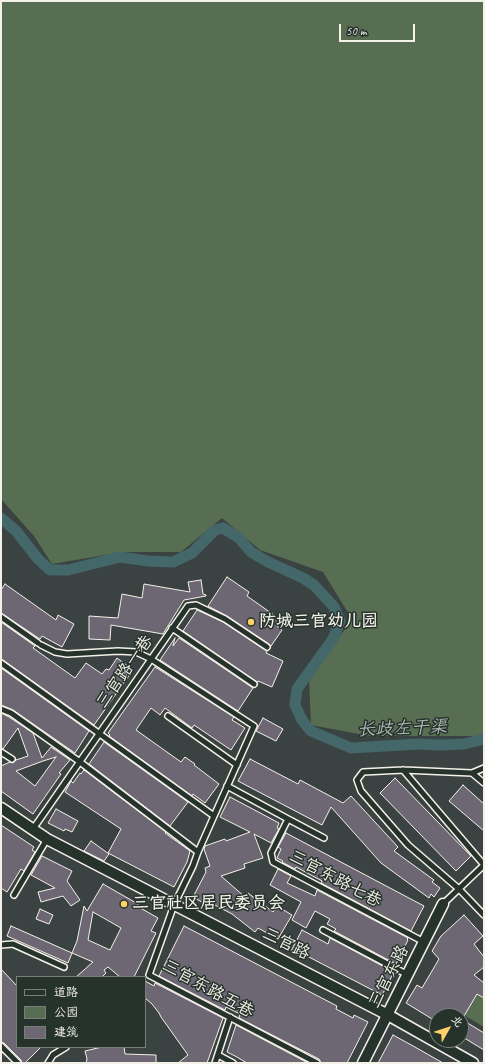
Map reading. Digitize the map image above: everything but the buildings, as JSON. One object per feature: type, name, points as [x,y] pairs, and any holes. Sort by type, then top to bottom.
[{"type":"street","name":"三官路","points":[[1,808],[47,839],[388,1015],[473,1063]]},
{"type":"street","name":"三官东路","points":[[363,1063],[443,904]]},
{"type":"lane","name":"三官路一巷","points":[[32,830],[188,606],[196,605],[225,619],[267,648]]},
{"type":"lane","points":[[1,618],[39,644],[55,652],[67,654],[118,650],[136,652],[151,659],[254,726],[193,866],[174,905]]},
{"type":"lane","points":[[172,628],[254,684]]},
{"type":"lane","points":[[1,663],[214,816]]},
{"type":"lane","points":[[1,709],[11,713],[80,762],[198,852]]},
{"type":"lane","points":[[168,716],[237,765]]},
{"type":"lane","points":[[1,752],[12,759]]},
{"type":"lane","points":[[484,768],[472,773],[403,770],[363,772],[357,780],[361,791],[408,845],[459,889],[484,915]]},
{"type":"lane","points":[[403,770],[484,865],[443,904]]},
{"type":"lane","points":[[472,773],[484,783]]},
{"type":"lane","points":[[227,786],[324,838]]},
{"type":"lane","name":"三官东路七巷","points":[[288,819],[271,853],[273,862],[424,942]]},
{"type":"lane","points":[[14,895],[47,839]]},
{"type":"lane","name":"三官东路五巷","points":[[174,905],[150,975],[317,1063]]},
{"type":"lane","points":[[323,930],[408,975]]},
{"type":"lane","points":[[1,946],[13,944],[64,967]]},
{"type":"lane","points":[[215,1063],[230,1017]]},
{"type":"lane","points":[[1,1046],[18,1063]]},
{"type":"lane","points":[[48,1063],[53,1055],[64,1048]]},
{"type":"lane","points":[[218,1055],[233,1063]]},
{"type":"green space","points":[[1,1],[484,1],[484,735],[370,736],[311,725],[309,679],[352,619],[323,572],[260,550],[222,518],[181,552],[123,552],[52,564],[34,536],[1,499]]},
{"type":"green space","points":[[477,994],[484,998],[484,1027],[469,1018],[468,1008]]},
{"type":"waterway","name":"长歧左干渠","points":[[1,518],[16,531],[38,559],[50,570],[68,570],[120,557],[148,561],[173,562],[192,553],[215,530],[223,528],[239,538],[251,552],[314,585],[334,607],[340,621],[333,639],[297,689],[295,705],[302,720],[311,731],[351,748],[418,744],[464,744],[484,739]]},
{"type":"place","name":"防城三官幼儿园","points":[[251,622]]},
{"type":"place","name":"三官社区居民委员会","points":[[124,904]]}]
